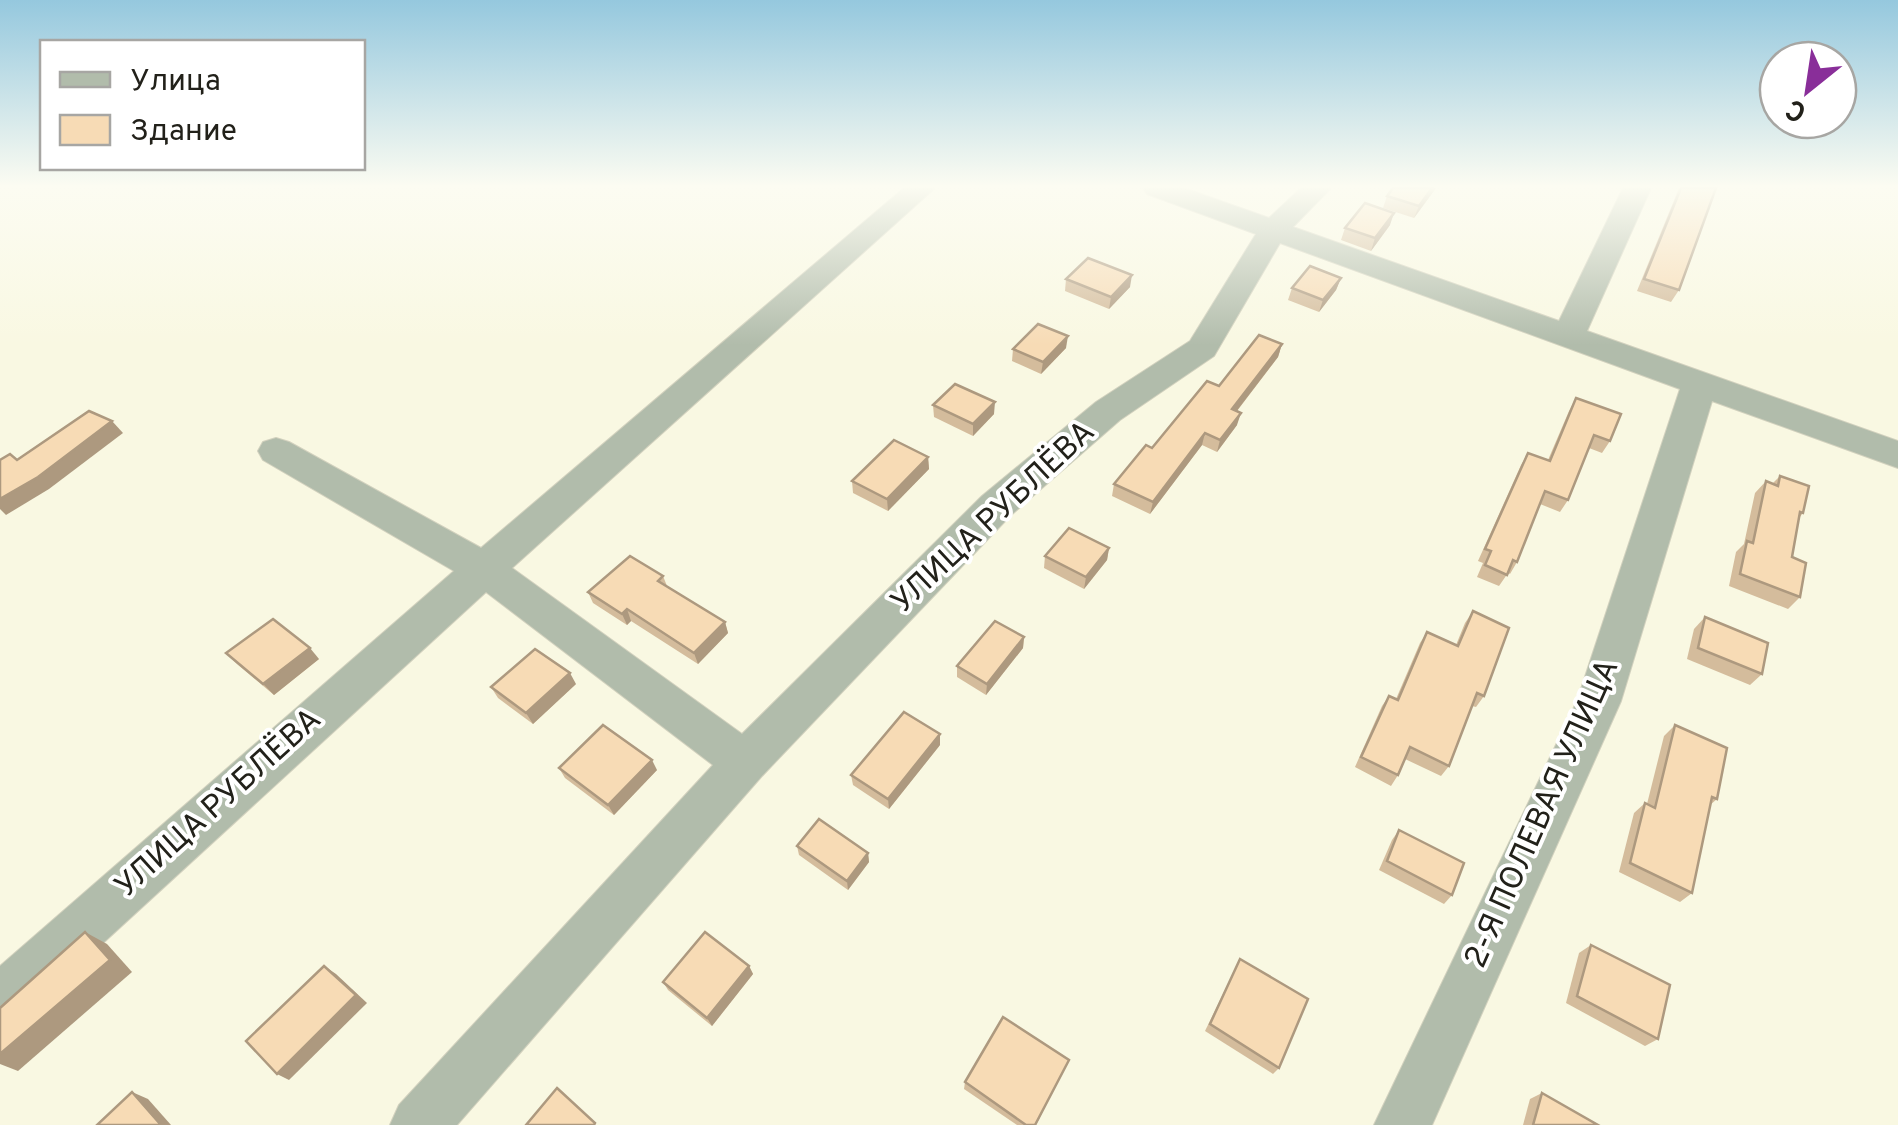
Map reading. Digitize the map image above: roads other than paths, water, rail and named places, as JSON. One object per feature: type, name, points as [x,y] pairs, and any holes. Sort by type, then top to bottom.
[{"type":"street","name":"УЛИЦА РУБЛЁВА","points":[[0,1001],[484,569],[861,240]]},
{"type":"street","name":"УЛИЦА РУБЛЁВА","points":[[419,1125],[746,762],[996,506],[1108,411],[1202,348],[1267,240]]},
{"type":"street","points":[[1302,240],[1898,455]]},
{"type":"street","points":[[1568,335],[1612,240]]},
{"type":"street","name":"2-Я ПОЛЕВАЯ УЛИЦА","points":[[1403,1125],[1599,700],[1700,382]]},
{"type":"street","points":[[276,452],[484,569],[746,762]]}]
